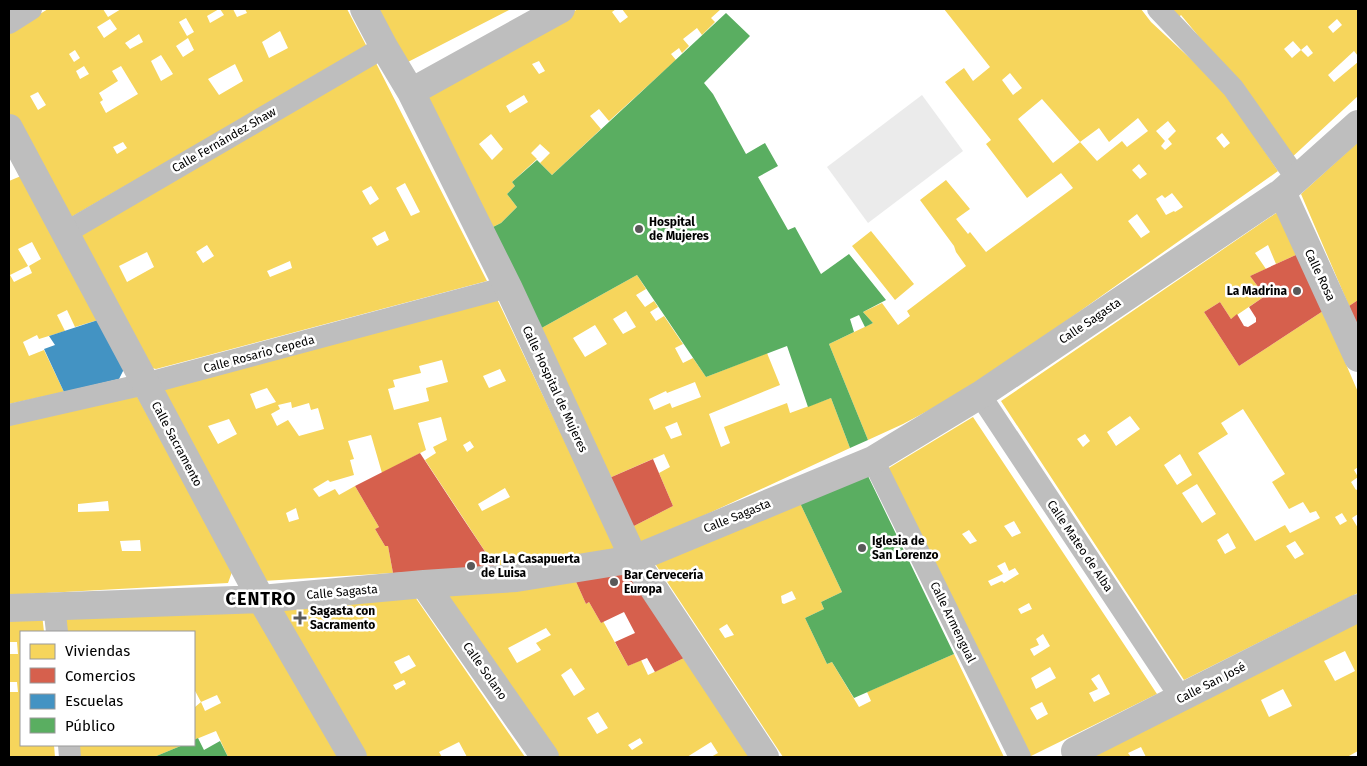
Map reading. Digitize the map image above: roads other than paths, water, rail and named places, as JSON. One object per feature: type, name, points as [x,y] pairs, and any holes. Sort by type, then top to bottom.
[{"type":"street","points":[[9,23],[31,9]]},
{"type":"street","name":"Calle Hospital de Mujeres","points":[[364,9],[411,92],[508,287],[634,559],[765,757]]},
{"type":"street","points":[[411,92],[561,9]]},
{"type":"street","points":[[1158,9],[1233,88],[1289,185]]},
{"type":"street","name":"Calle Fernández Shaw","points":[[65,233],[384,47]]},
{"type":"street","name":"Calle Sagasta","points":[[9,608],[261,599],[424,584],[516,578],[634,559],[873,460],[980,395],[1289,185],[1358,124]]},
{"type":"street","name":"Calle Sacramento","points":[[9,128],[16,160],[65,233],[261,599],[353,757]]},
{"type":"street","name":"Calle Rosa","points":[[1289,185],[1358,358]]},
{"type":"street","name":"Calle Rosario Cepeda","points":[[9,415],[145,384],[508,287]]},
{"type":"street","name":"Calle Mateo de Alba","points":[[980,395],[1181,698]]},
{"type":"street","name":"Calle Armengual","points":[[873,460],[1020,757]]},
{"type":"street","name":"Calle Solano","points":[[424,584],[545,757]]},
{"type":"street","points":[[54,605],[57,631]]},
{"type":"street","name":"Calle San José","points":[[1072,755],[1358,608]]},
{"type":"place","name":"Hospital de Mujeres","points":[[639,229]]},
{"type":"place","name":"La Madrina","points":[[1297,291]]},
{"type":"place","name":"Iglesia de San Lorenzo","points":[[862,548]]},
{"type":"place","name":"Bar La Casapuerta de Luisa","points":[[471,566]]},
{"type":"place","name":"Bar Cervecería Europa","points":[[614,582]]},
{"type":"place","name":"Sagasta con Sacramento","points":[[300,618]]},
{"type":"district","name":"CENTRO","points":[[261,599]]}]
